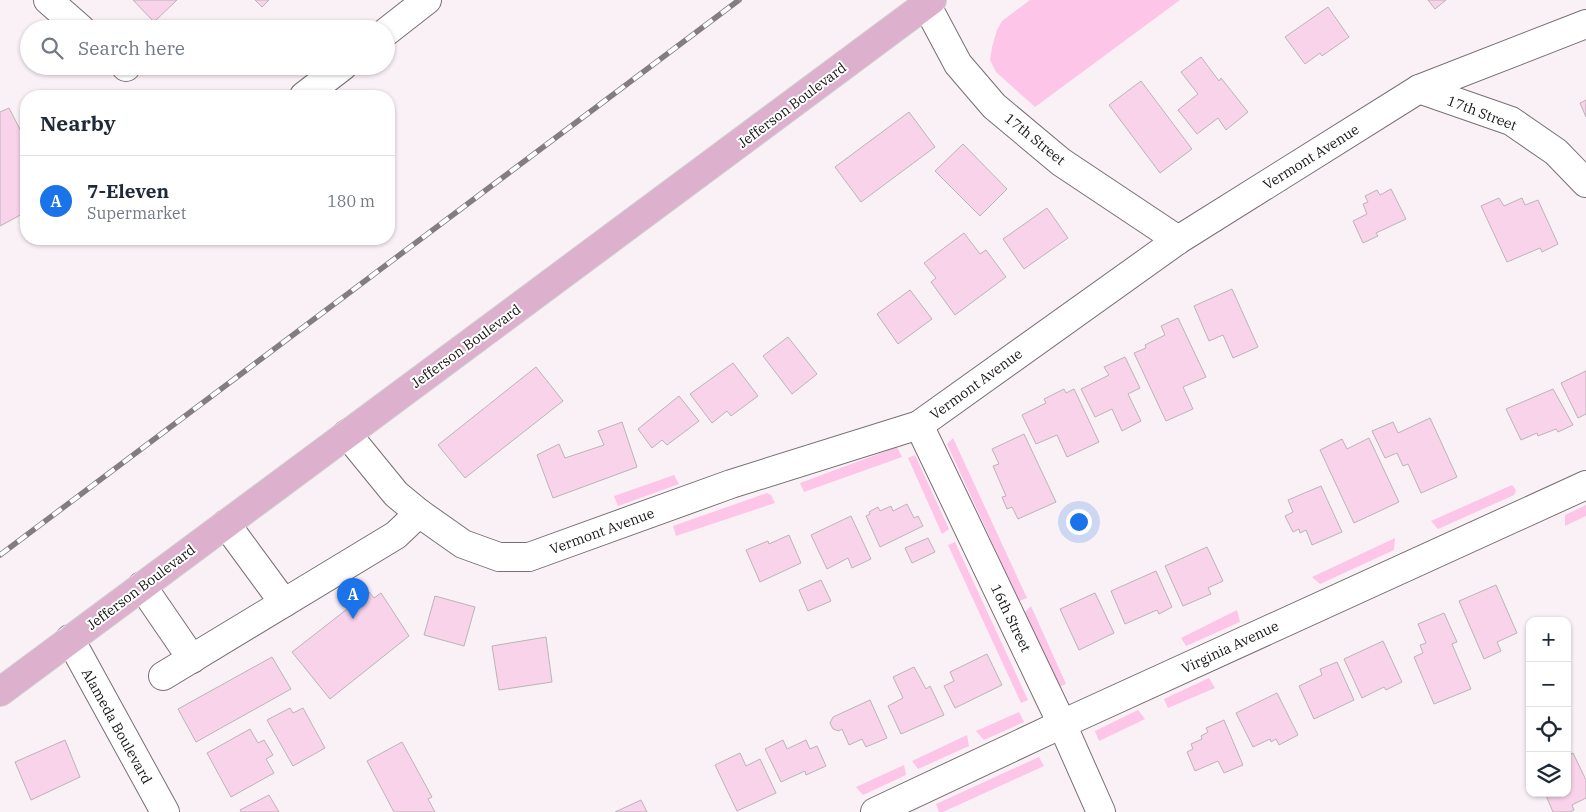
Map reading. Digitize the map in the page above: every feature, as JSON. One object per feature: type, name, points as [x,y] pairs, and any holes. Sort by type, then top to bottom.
[{"type":"main road","name":"Jefferson Boulevard","points":[[0,692],[929,2]]},
{"type":"street","points":[[48,0],[71,20]]},
{"type":"street","points":[[395,25],[427,0]]},
{"type":"street","name":"17th Street","points":[[929,2],[958,64],[994,106],[1062,162],[1178,240]]},
{"type":"street","name":"Vermont Avenue","points":[[347,434],[396,494],[463,544],[499,557],[529,557],[731,484],[919,425],[1178,240],[1419,89],[1586,24]]},
{"type":"street","points":[[312,90],[331,75]]},
{"type":"street","name":"17th Street","points":[[1419,89],[1511,121],[1556,152],[1586,183]]},
{"type":"street","name":"16th Street","points":[[919,425],[1062,724],[1101,812]]},
{"type":"street","name":"Virginia Avenue","points":[[875,812],[1062,724],[1586,485]]},
{"type":"street","points":[[163,676],[396,535],[419,513]]},
{"type":"street","points":[[226,524],[284,603]]},
{"type":"street","points":[[142,586],[192,659]]},
{"type":"street","name":"Alameda Boulevard","points":[[70,639],[164,812]]},
{"type":"shaded area","points":[[1030,0],[1180,0],[1035,107],[996,72],[990,60],[997,30],[1002,21]]},
{"type":"shaded area","points":[[953,438],[1027,598],[1019,601],[947,444]]},
{"type":"shaded area","points":[[897,447],[902,457],[804,492],[800,483]]},
{"type":"shaded area","points":[[915,455],[949,529],[942,534],[908,458]]},
{"type":"shaded area","points":[[674,475],[679,484],[618,506],[614,496]]},
{"type":"shaded area","points":[[1512,485],[1516,490],[1514,495],[1438,529],[1431,521]]},
{"type":"shaded area","points":[[767,493],[771,495],[775,503],[676,536],[673,526]]},
{"type":"shaded area","points":[[1586,505],[1586,516],[1565,526],[1565,515]]},
{"type":"shaded area","points":[[1395,538],[1394,550],[1320,584],[1312,577]]},
{"type":"shaded area","points":[[955,542],[1028,700],[1021,703],[948,545]]},
{"type":"shaded area","points":[[1031,606],[1066,684],[1059,687],[1024,613]]},
{"type":"shaded area","points":[[1237,610],[1240,622],[1186,646],[1181,638]]},
{"type":"shaded area","points":[[1209,678],[1215,688],[1168,708],[1164,699]]},
{"type":"shaded area","points":[[1138,710],[1145,719],[1099,741],[1095,731]]},
{"type":"shaded area","points":[[1019,712],[1024,722],[984,740],[976,731]]},
{"type":"shaded area","points":[[967,735],[969,746],[918,769],[912,761]]},
{"type":"shaded area","points":[[1039,757],[1044,766],[943,812],[939,812],[936,804]]},
{"type":"shaded area","points":[[904,765],[906,775],[863,795],[856,787]]},
{"type":"building","points":[[133,0],[177,0],[156,20],[152,20]]},
{"type":"building","points":[[255,0],[269,0],[262,7]]},
{"type":"building","points":[[1428,0],[1446,0],[1435,9]]},
{"type":"building","points":[[1328,7],[1349,37],[1322,56],[1320,53],[1305,64],[1285,37]]},
{"type":"building","points":[[1201,57],[1219,81],[1221,78],[1248,112],[1226,130],[1218,118],[1197,134],[1178,110],[1198,94],[1181,72]]},
{"type":"building","points":[[1141,81],[1192,149],[1160,173],[1109,105]]},
{"type":"building","points":[[1586,100],[1586,117],[1580,103]]},
{"type":"building","points":[[9,108],[20,129],[20,215],[0,226],[0,112]]},
{"type":"building","points":[[909,112],[935,147],[861,202],[835,167]]},
{"type":"building","points":[[963,144],[1007,189],[980,216],[935,171]]},
{"type":"building","points":[[1391,189],[1406,219],[1376,233],[1378,236],[1363,243],[1353,221],[1367,214],[1363,204],[1368,202],[1365,196],[1377,190],[1380,195]]},
{"type":"building","points":[[1499,198],[1504,206],[1522,198],[1525,205],[1538,200],[1558,244],[1542,252],[1540,248],[1507,262],[1481,206]]},
{"type":"building","points":[[1047,208],[1068,238],[1024,269],[1003,239]]},
{"type":"building","points":[[964,233],[980,254],[986,250],[1006,277],[955,315],[931,282],[936,278],[924,263]]},
{"type":"building","points":[[1232,289],[1258,347],[1233,358],[1223,335],[1209,341],[1194,306]]},
{"type":"building","points":[[910,290],[932,319],[898,344],[877,314]]},
{"type":"building","points":[[1178,318],[1206,377],[1183,387],[1193,409],[1166,421],[1134,353],[1146,348],[1145,345],[1165,335],[1161,326]]},
{"type":"building","points":[[788,337],[817,374],[792,394],[763,356]]},
{"type":"building","points":[[1125,357],[1140,388],[1128,394],[1141,421],[1122,431],[1112,409],[1095,417],[1081,389],[1109,375],[1104,367]]},
{"type":"building","points":[[733,363],[758,396],[731,416],[727,411],[712,423],[690,394]]},
{"type":"building","points":[[536,367],[563,401],[465,478],[438,445]]},
{"type":"building","points":[[1586,371],[1586,414],[1578,418],[1561,383]]},
{"type":"building","points":[[1064,389],[1066,393],[1074,389],[1099,442],[1067,457],[1057,435],[1036,444],[1022,415],[1046,403],[1044,399]]},
{"type":"building","points":[[1553,389],[1573,425],[1558,432],[1556,429],[1538,436],[1537,433],[1521,440],[1506,409]]},
{"type":"building","points":[[679,396],[699,421],[667,445],[662,440],[652,448],[638,429]]},
{"type":"building","points":[[1430,418],[1457,477],[1421,493],[1408,464],[1403,466],[1397,453],[1385,458],[1372,431],[1393,422],[1398,433]]},
{"type":"building","points":[[622,422],[637,467],[553,498],[537,455],[559,444],[565,458],[604,445],[598,431]]},
{"type":"building","points":[[1024,434],[1056,502],[1018,519],[1012,507],[1007,509],[1002,497],[1006,496],[993,466],[999,464],[992,449]]},
{"type":"building","points":[[1369,438],[1399,502],[1354,523],[1320,450],[1342,439],[1347,449]]},
{"type":"building","points":[[1321,486],[1342,532],[1312,545],[1306,530],[1300,533],[1299,529],[1293,532],[1285,516],[1293,512],[1288,500]]},
{"type":"building","points":[[907,504],[914,518],[918,516],[923,526],[880,547],[866,516],[878,507],[880,511],[891,506],[893,511]]},
{"type":"building","points":[[851,516],[871,559],[852,568],[848,558],[827,569],[811,535]]},
{"type":"building","points":[[789,535],[801,563],[760,582],[746,550],[768,541],[769,544]]},
{"type":"building","points":[[928,538],[935,552],[912,563],[905,548]]},
{"type":"building","points":[[1207,547],[1223,581],[1208,588],[1211,594],[1183,606],[1165,566]]},
{"type":"building","points":[[1156,571],[1172,607],[1159,614],[1157,610],[1125,624],[1111,591]]},
{"type":"building","points":[[821,580],[831,601],[808,611],[799,590]]},
{"type":"building","points":[[1496,585],[1517,633],[1497,642],[1501,651],[1484,659],[1459,601]]},
{"type":"building","points":[[369,592],[374,598],[381,593],[409,636],[330,699],[292,652]]},
{"type":"building","points":[[1095,593],[1114,633],[1079,650],[1060,609]]},
{"type":"building","points":[[435,596],[475,607],[464,646],[424,635]]},
{"type":"building","points":[[1444,613],[1457,642],[1452,644],[1471,689],[1434,704],[1414,657],[1423,653],[1420,645],[1426,643],[1418,624]]},
{"type":"building","points":[[546,637],[552,682],[499,690],[492,646]]},
{"type":"building","points":[[1383,641],[1402,682],[1386,690],[1384,687],[1362,698],[1344,659]]},
{"type":"building","points":[[987,654],[1002,685],[955,708],[944,686],[954,681],[950,672]]},
{"type":"building","points":[[272,657],[291,689],[196,742],[178,709]]},
{"type":"building","points":[[1337,662],[1354,700],[1314,719],[1299,686],[1322,675],[1320,669]]},
{"type":"building","points":[[914,667],[926,689],[930,686],[944,715],[901,734],[888,706],[903,698],[893,677]]},
{"type":"building","points":[[1277,693],[1298,735],[1279,745],[1276,739],[1271,742],[1270,739],[1253,747],[1236,713]]},
{"type":"building","points":[[870,700],[887,738],[866,747],[862,739],[849,745],[842,729],[839,731],[833,729],[830,723],[833,717]]},
{"type":"building","points":[[290,708],[293,713],[303,708],[325,748],[293,766],[267,720]]},
{"type":"building","points":[[1224,720],[1243,765],[1224,773],[1218,761],[1195,771],[1187,752],[1193,749],[1191,744],[1202,739],[1201,736],[1208,732],[1206,728]]},
{"type":"building","points":[[250,729],[258,743],[264,740],[273,755],[266,759],[274,773],[231,797],[207,753]]},
{"type":"building","points":[[65,740],[80,777],[31,800],[15,762]]},
{"type":"building","points":[[783,740],[787,749],[806,740],[810,749],[817,746],[826,766],[806,775],[805,771],[781,782],[765,749]]},
{"type":"building","points":[[402,742],[432,797],[428,799],[435,812],[394,812],[367,761]]},
{"type":"building","points":[[740,753],[746,766],[760,759],[776,793],[737,811],[715,765]]},
{"type":"building","points":[[1573,753],[1586,780],[1586,798],[1572,805],[1574,810],[1570,812],[1553,812],[1547,797],[1571,797],[1571,754]]},
{"type":"building","points":[[269,795],[279,812],[241,812],[240,810]]},
{"type":"building","points":[[641,800],[647,812],[615,812]]},
{"type":"railway","points":[[0,555],[739,0]]},
{"type":"place","name":"7-Eleven","points":[[353,619]]}]
